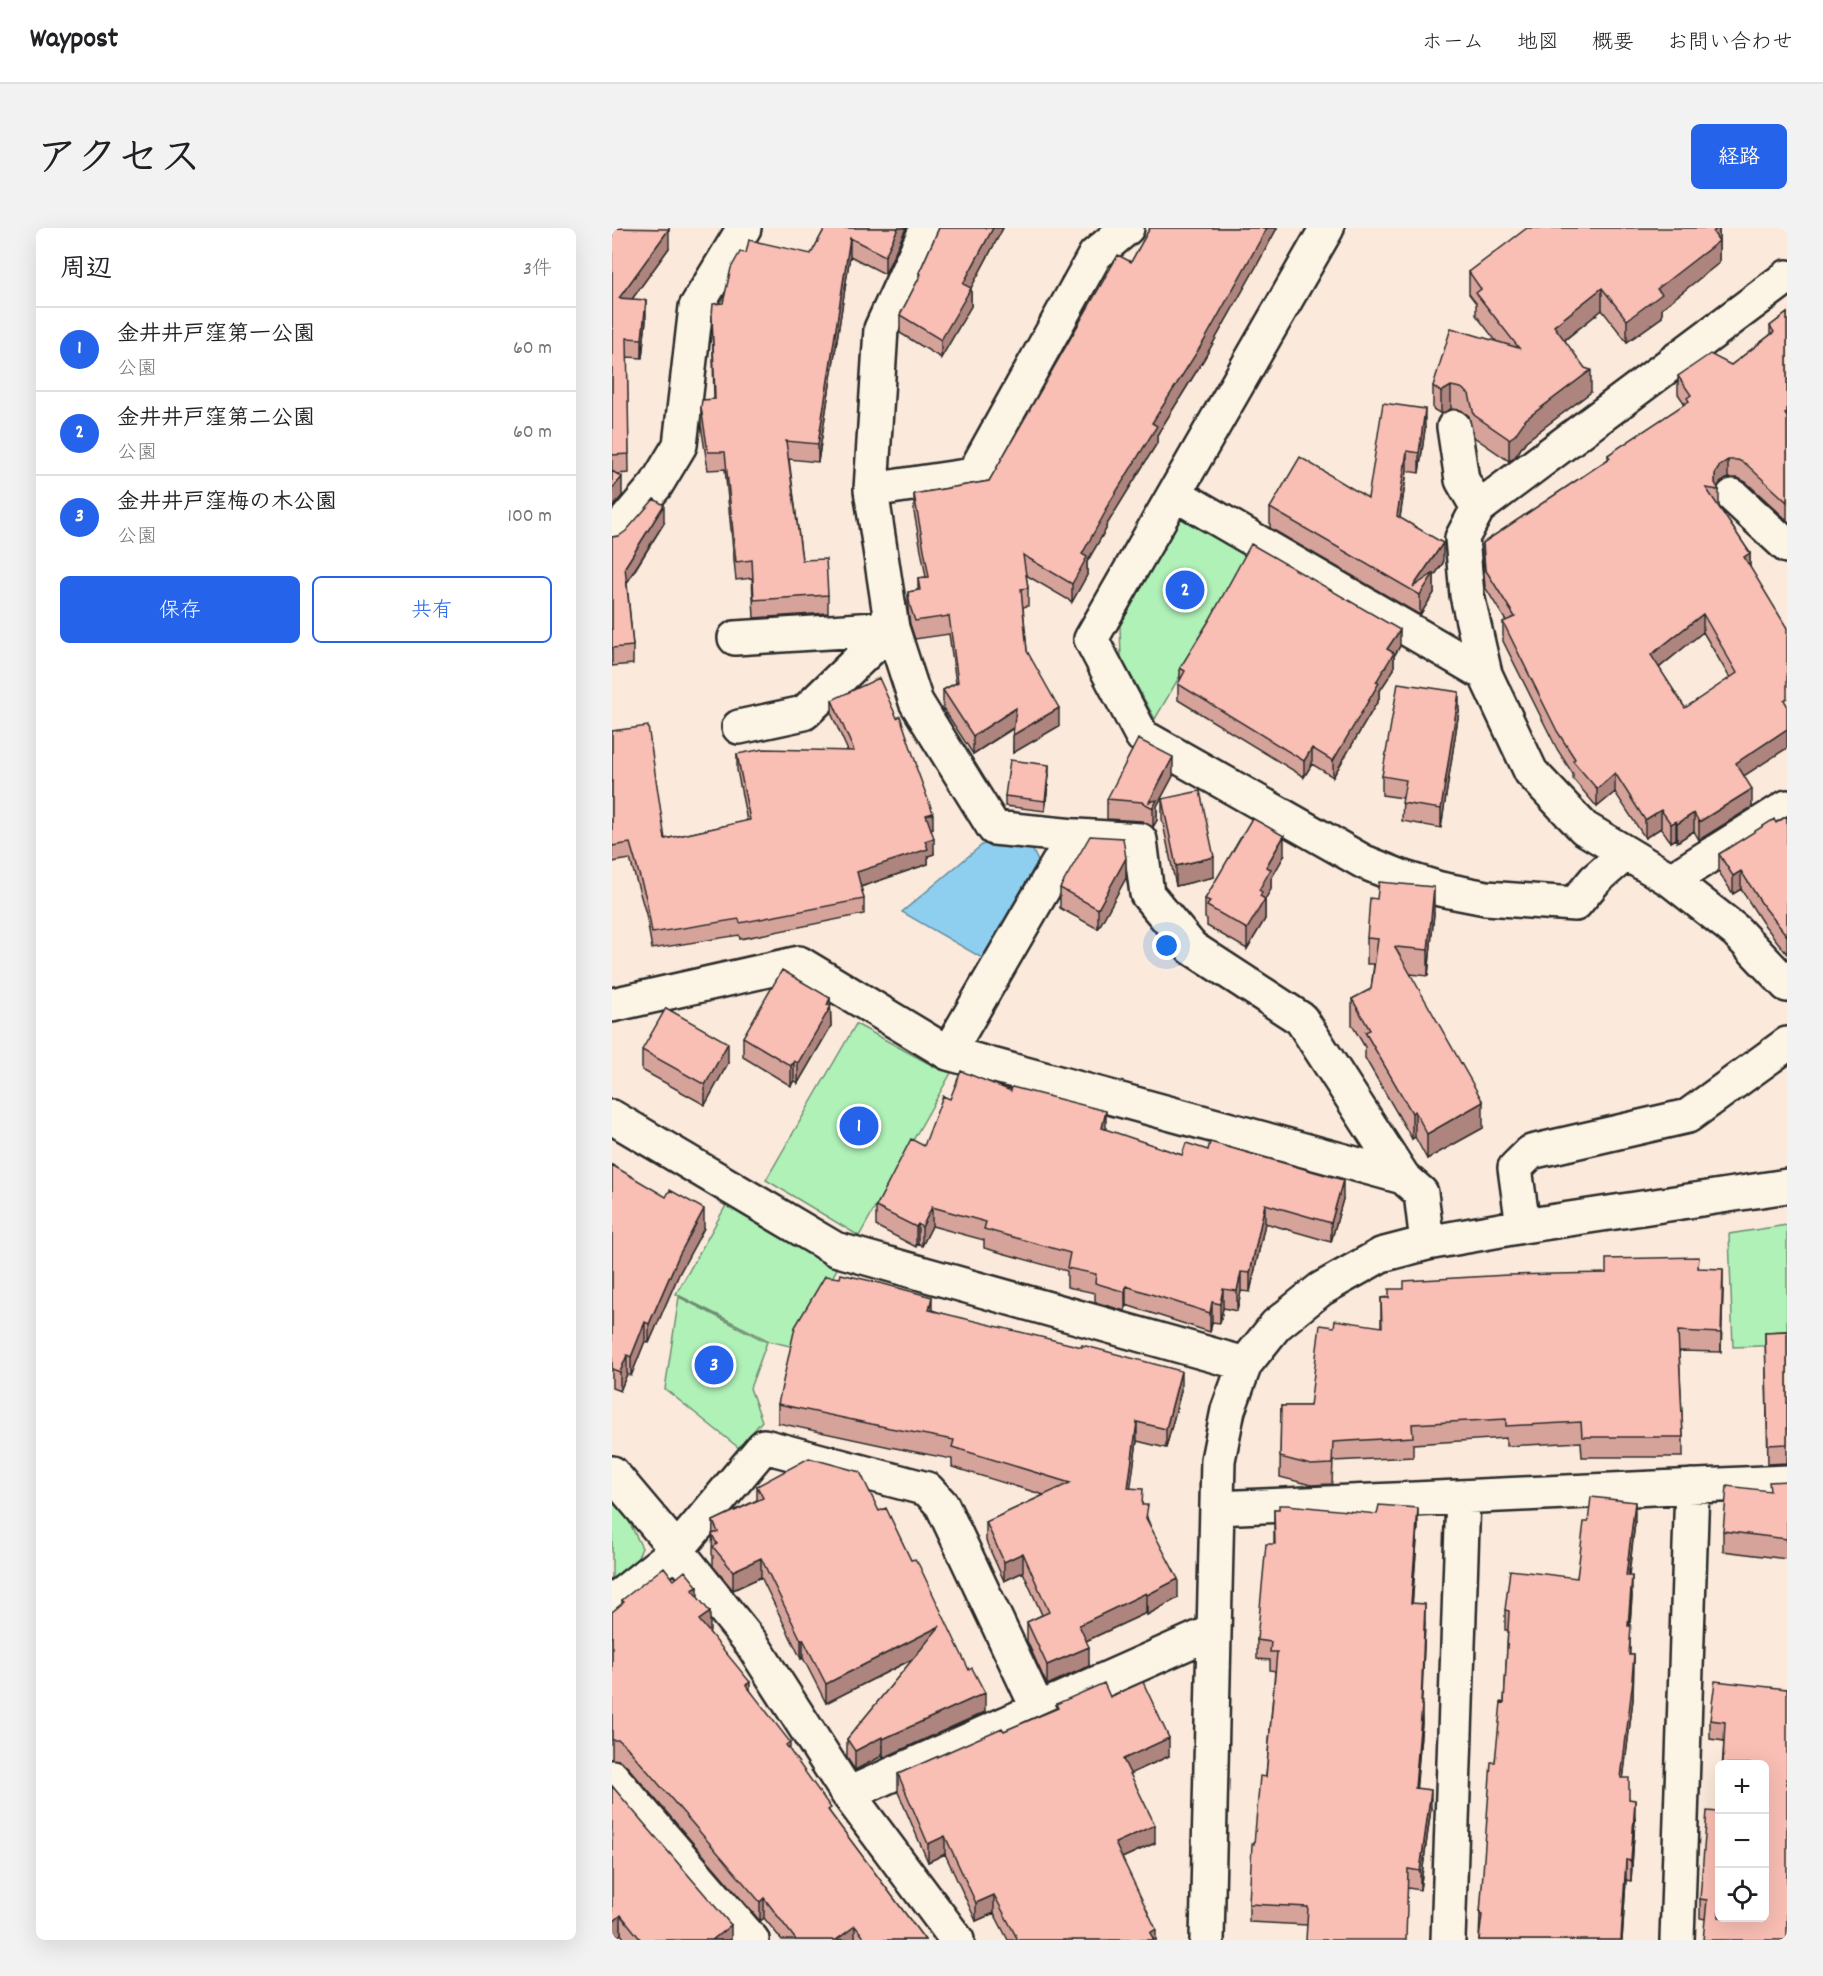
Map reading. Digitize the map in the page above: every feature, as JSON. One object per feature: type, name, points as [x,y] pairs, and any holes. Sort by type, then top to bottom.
[{"type":"street","points":[[612,537],[656,485],[680,445],[696,307],[744,228]]},
{"type":"street","points":[[927,228],[881,329],[871,490],[892,627],[916,702],[994,828],[1140,840],[1147,894],[1192,948],[1301,1019],[1403,1177],[1421,1193],[1427,1243]]},
{"type":"street","points":[[871,490],[973,476],[1095,255],[1127,228]]},
{"type":"street","points":[[1320,231],[1175,494],[1090,639],[1142,736],[1364,862],[1440,889],[1486,898],[1575,903],[1595,880],[1625,854]]},
{"type":"street","points":[[1787,277],[1478,508],[1462,538],[1467,595],[1485,674],[1531,772],[1584,828],[1671,880],[1736,931],[1787,985]]},
{"type":"street","points":[[1454,427],[1462,480],[1478,508]]},
{"type":"street","points":[[1175,494],[1485,674]]},
{"type":"street","points":[[1733,496],[1787,546]]},
{"type":"street","points":[[735,638],[892,627]]},
{"type":"street","points":[[739,727],[804,713],[892,627]]},
{"type":"street","points":[[1671,880],[1787,807]]},
{"type":"street","points":[[948,1053],[1074,836]]},
{"type":"street","points":[[612,1005],[799,963],[948,1053],[1403,1177]]},
{"type":"street","points":[[1523,1226],[1515,1168],[1531,1152],[1688,1116],[1787,1044]]},
{"type":"street","points":[[612,1117],[836,1249],[1245,1364]]},
{"type":"street","points":[[1207,1940],[1218,1460],[1228,1410],[1245,1364],[1276,1326],[1321,1289],[1381,1255],[1427,1243],[1523,1226],[1787,1186]]},
{"type":"street","points":[[612,1602],[677,1550],[764,1446],[927,1489],[942,1505],[1038,1709]]},
{"type":"street","points":[[612,1473],[752,1644],[848,1794],[957,1940]]},
{"type":"street","points":[[1217,1508],[1787,1482]]},
{"type":"street","points":[[1677,1940],[1692,1486]]},
{"type":"street","points":[[1449,1940],[1463,1497]]},
{"type":"street","points":[[848,1794],[1214,1631]]},
{"type":"street","points":[[612,1777],[752,1940]]},
{"type":"green space","points":[[1182,514],[1250,555],[1155,719],[1121,657],[1120,626]]},
{"type":"green space","points":[[856,1024],[937,1068],[951,1073],[859,1236],[766,1180]]},
{"type":"green space","points":[[728,1202],[838,1267],[794,1347],[769,1341],[676,1294]]},
{"type":"green space","points":[[1787,1225],[1787,1345],[1733,1347],[1729,1234]]},
{"type":"green space","points":[[679,1297],[767,1342],[750,1388],[762,1421],[739,1448],[665,1389]]},
{"type":"green space","points":[[612,1496],[622,1507],[642,1548],[636,1562],[612,1581]]},
{"type":"water","points":[[983,844],[1032,849],[1038,861],[982,958],[902,912]]},
{"type":"building","points":[[612,228],[669,229],[619,298],[646,300],[642,339],[627,338],[629,454],[612,455]]},
{"type":"building","points":[[825,228],[898,228],[885,256],[850,238],[818,444],[786,441],[802,560],[826,559],[828,595],[754,600],[752,560],[736,562],[725,452],[708,452],[701,407],[702,400],[715,399],[713,304],[723,303],[731,268],[740,252],[746,253],[749,240],[811,254]]},
{"type":"building","points":[[939,228],[993,228],[963,284],[971,288],[941,340],[900,315],[921,274],[919,273]]},
{"type":"building","points":[[1150,228],[1267,228],[1204,341],[1152,423],[1157,426],[1105,510],[1082,554],[1087,557],[1072,584],[1023,555],[1028,588],[1021,589],[1027,651],[1059,708],[1013,735],[1016,708],[973,736],[943,690],[958,682],[949,616],[915,621],[910,606],[908,592],[920,590],[918,578],[929,577],[914,494],[989,481],[1118,255],[1131,262]]},
{"type":"building","points":[[1527,228],[1717,228],[1713,232],[1719,241],[1657,289],[1662,294],[1627,320],[1602,288],[1554,326],[1585,368],[1591,370],[1526,419],[1515,435],[1509,439],[1474,415],[1469,394],[1461,388],[1451,386],[1441,392],[1433,386],[1451,328],[1519,348],[1476,293],[1481,289],[1469,272]]},
{"type":"building","points":[[1787,313],[1787,413],[1785,414],[1787,417],[1787,502],[1746,464],[1738,460],[1728,460],[1720,465],[1715,474],[1715,483],[1719,490],[1706,488],[1750,553],[1744,557],[1787,628],[1787,698],[1784,700],[1787,705],[1787,729],[1736,763],[1752,789],[1699,822],[1694,813],[1677,824],[1676,821],[1671,824],[1661,810],[1645,820],[1615,773],[1597,789],[1573,761],[1575,759],[1557,731],[1503,622],[1515,617],[1485,569],[1483,543],[1610,458],[1608,455],[1689,401],[1687,398],[1691,395],[1678,376],[1710,354],[1731,365],[1774,332],[1770,326]],"holes":[[[1703,614],[1737,673],[1685,708],[1651,655]]]},
{"type":"building","points":[[1383,403],[1425,409],[1419,453],[1407,451],[1397,516],[1443,543],[1413,587],[1434,573],[1420,595],[1270,508],[1300,457],[1368,498]]},
{"type":"building","points":[[612,471],[622,477],[612,489]]},
{"type":"building","points":[[654,499],[664,505],[625,567],[633,646],[612,648],[612,537],[619,536],[626,531]]},
{"type":"building","points":[[1251,544],[1400,630],[1387,649],[1394,653],[1376,682],[1379,683],[1333,761],[1312,748],[1304,761],[1178,684],[1185,671],[1180,668]]},
{"type":"building","points":[[879,678],[897,718],[900,716],[933,813],[926,815],[934,838],[925,841],[928,849],[857,872],[864,899],[740,923],[739,919],[652,933],[646,898],[630,843],[612,846],[612,731],[648,726],[665,839],[750,820],[737,754],[764,749],[854,751],[832,700]]},
{"type":"building","points":[[1398,683],[1459,692],[1441,809],[1402,803],[1406,780],[1382,776]]},
{"type":"building","points":[[1138,739],[1173,757],[1149,802],[1157,800],[1153,808],[1142,802],[1107,799]]},
{"type":"building","points":[[1010,760],[1049,765],[1045,801],[1005,796]]},
{"type":"building","points":[[1200,791],[1214,857],[1176,866],[1162,799]]},
{"type":"building","points":[[1787,816],[1787,936],[1762,904],[1741,871],[1733,876],[1719,854],[1774,819],[1776,823]]},
{"type":"building","points":[[1252,818],[1284,836],[1266,867],[1271,869],[1259,890],[1262,892],[1260,896],[1265,899],[1247,929],[1207,906],[1210,901],[1205,899]]},
{"type":"building","points":[[1090,836],[1123,838],[1126,858],[1098,909],[1060,888]]},
{"type":"building","points":[[1379,882],[1434,887],[1428,950],[1395,947],[1483,1102],[1427,1134],[1415,1111],[1412,1113],[1365,1032],[1370,1030],[1352,999],[1371,989],[1378,939],[1367,938],[1370,898],[1377,899]]},
{"type":"building","points":[[782,970],[830,998],[827,1005],[831,1006],[798,1063],[794,1061],[791,1066],[743,1037]]},
{"type":"building","points":[[666,1008],[728,1043],[705,1085],[642,1050]]},
{"type":"building","points":[[961,1071],[1011,1091],[1012,1087],[1106,1111],[1102,1128],[1182,1155],[1186,1143],[1208,1150],[1210,1142],[1343,1180],[1331,1223],[1265,1204],[1250,1273],[1241,1272],[1237,1291],[1223,1289],[1220,1304],[1212,1302],[1210,1313],[1126,1286],[1125,1292],[1095,1283],[1096,1274],[1067,1268],[1070,1253],[984,1229],[986,1222],[932,1207],[922,1227],[918,1224],[916,1227],[876,1207],[911,1139],[924,1146],[943,1096],[950,1099]]},
{"type":"building","points":[[612,1165],[666,1197],[670,1190],[704,1209],[679,1255],[649,1324],[645,1322],[631,1357],[627,1355],[620,1372],[612,1369]]},
{"type":"building","points":[[1699,1257],[1698,1268],[1723,1269],[1721,1333],[1678,1331],[1683,1437],[1582,1437],[1581,1422],[1506,1426],[1506,1419],[1412,1424],[1413,1437],[1333,1442],[1332,1464],[1311,1465],[1280,1457],[1281,1406],[1310,1406],[1320,1325],[1334,1327],[1335,1320],[1382,1327],[1381,1298],[1389,1298],[1389,1289],[1404,1289],[1404,1281],[1507,1275],[1606,1273],[1606,1259]]},
{"type":"building","points":[[841,1274],[932,1297],[929,1310],[1082,1347],[1082,1345],[1181,1371],[1166,1429],[1137,1422],[1128,1488],[1143,1489],[1142,1505],[1148,1505],[1146,1518],[1178,1579],[1079,1625],[1089,1647],[1047,1665],[1027,1622],[1049,1612],[1023,1553],[1004,1562],[986,1522],[1070,1483],[952,1447],[954,1440],[778,1404],[795,1327],[825,1276],[840,1278]]},
{"type":"building","points":[[1787,1331],[1787,1444],[1768,1445],[1765,1332]]},
{"type":"building","points":[[809,1458],[860,1472],[879,1511],[886,1508],[911,1560],[915,1559],[919,1565],[969,1670],[972,1668],[985,1693],[855,1751],[847,1739],[940,1626],[826,1684],[803,1639],[801,1640],[761,1558],[733,1571],[713,1547],[717,1544],[712,1534],[718,1532],[713,1521],[763,1498],[757,1486]]},
{"type":"building","points":[[1787,1481],[1787,1539],[1723,1531],[1727,1486],[1770,1491],[1769,1482]]},
{"type":"building","points":[[1591,1497],[1635,1502],[1626,1576],[1632,1576],[1628,1626],[1631,1626],[1629,1655],[1634,1655],[1633,1679],[1621,1778],[1629,1778],[1629,1799],[1635,1800],[1631,1861],[1626,1860],[1621,1940],[1479,1940],[1491,1762],[1495,1762],[1501,1702],[1504,1703],[1509,1611],[1505,1610],[1510,1570],[1577,1578],[1584,1522],[1588,1522]]},
{"type":"building","points":[[1279,1505],[1377,1514],[1379,1505],[1418,1508],[1411,1603],[1425,1604],[1422,1705],[1415,1788],[1431,1790],[1420,1871],[1408,1869],[1406,1940],[1306,1940],[1308,1907],[1249,1904],[1252,1844],[1254,1844],[1260,1776],[1266,1777],[1277,1652],[1270,1652],[1271,1642],[1257,1640],[1266,1544],[1275,1544],[1274,1509],[1279,1509]]},
{"type":"building","points":[[664,1567],[674,1580],[685,1571],[698,1587],[692,1590],[710,1612],[699,1620],[750,1682],[746,1685],[790,1742],[786,1745],[831,1808],[828,1810],[925,1940],[866,1940],[855,1926],[836,1940],[796,1940],[764,1898],[760,1902],[626,1746],[619,1740],[612,1740],[612,1612],[624,1602],[622,1600]]},
{"type":"building","points":[[1715,1681],[1787,1689],[1787,1940],[1703,1940],[1707,1900],[1700,1899],[1707,1811],[1715,1812],[1715,1922],[1769,1922],[1769,1760],[1723,1760],[1725,1722],[1710,1720]]},
{"type":"building","points":[[1143,1682],[1169,1738],[1123,1759],[1155,1825],[1115,1843],[1156,1929],[1150,1933],[1154,1940],[1018,1940],[994,1895],[976,1903],[945,1836],[928,1844],[898,1774],[1002,1728],[1004,1731],[1058,1708],[1056,1704],[1104,1683],[1110,1697]]},
{"type":"building","points":[[612,1786],[731,1925],[712,1940],[641,1940],[621,1915],[612,1923]]},
{"type":"place","name":"金井井戸窪第二公園","points":[[1185,590]]},
{"type":"place","name":"金井井戸窪第一公園","points":[[859,1126]]},
{"type":"place","name":"金井井戸窪梅の木公園","points":[[714,1365]]}]
